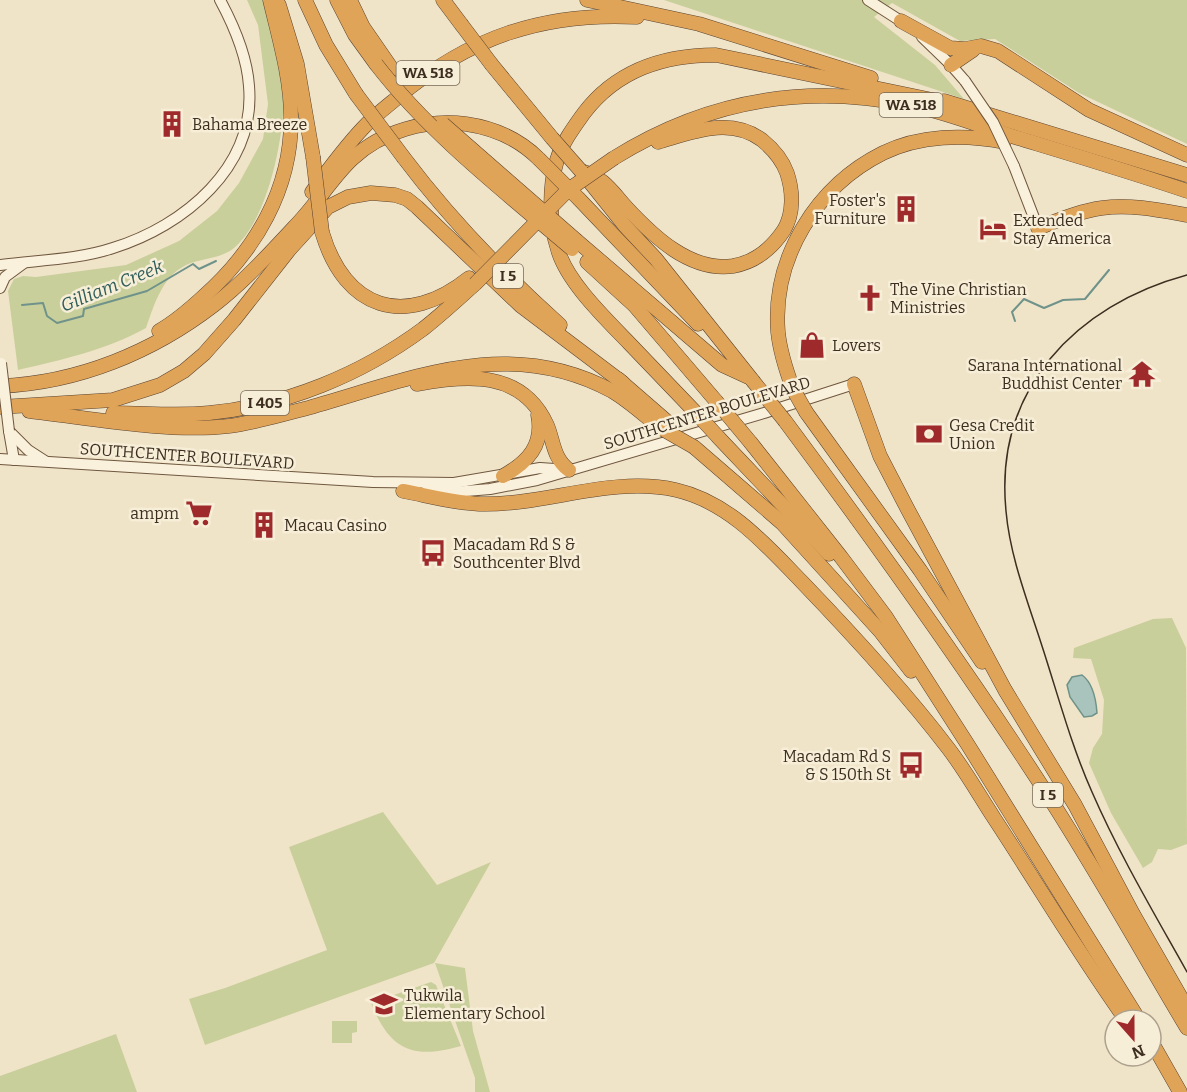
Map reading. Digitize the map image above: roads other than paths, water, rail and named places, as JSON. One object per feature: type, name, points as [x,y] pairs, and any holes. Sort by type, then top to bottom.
[{"type":"highway","points":[[3,386],[90,362],[127,347],[166,327],[226,278],[244,255],[261,229],[282,182],[289,149],[291,117],[289,92],[270,0]]},
{"type":"highway","points":[[277,0],[297,64],[313,157],[322,232],[328,252],[339,273],[354,288],[375,301],[398,307],[421,305],[443,297],[472,281]]},
{"type":"highway","name":"I 5","points":[[305,0],[326,45],[356,94],[435,199],[468,236],[533,301],[623,383],[665,426],[694,447],[782,523],[880,631],[968,745]]},
{"type":"highway","name":"I 5","points":[[337,0],[356,35],[376,64],[414,110],[574,245],[722,365],[752,380]]},
{"type":"highway","name":"I 5","points":[[350,0],[363,27],[398,80],[634,304],[814,522],[886,617],[1131,1008]]},
{"type":"highway","name":"I 5","points":[[443,0],[492,65],[580,171],[595,182],[716,333],[785,421],[895,570],[1021,754],[1076,840],[1187,1028]]},
{"type":"highway","points":[[587,0],[699,24]]},
{"type":"highway","name":"WA 518","points":[[264,257],[365,125],[421,78],[485,40],[535,24],[604,15],[699,24],[1187,175]]},
{"type":"highway","points":[[901,21],[950,48],[965,49],[981,46],[998,51],[1089,110],[1187,155]]},
{"type":"highway","points":[[951,65],[968,52],[981,46]]},
{"type":"highway","name":"I 5","points":[[886,617],[777,497],[601,315],[576,284],[558,251],[551,211],[552,185],[557,159],[571,131],[592,103],[615,82],[634,70],[663,60],[690,55],[716,55],[952,104]]},
{"type":"highway","name":"WA 518","points":[[632,147],[684,122],[738,105],[783,97],[856,96],[911,105],[1187,191]]},
{"type":"highway","points":[[3,386],[32,383],[82,372],[142,350],[179,329],[215,304],[264,257],[300,221],[351,160],[369,146],[408,129],[435,123],[478,126],[507,136],[520,144],[539,159],[579,199],[697,324],[716,333]]},
{"type":"highway","points":[[595,182],[663,242],[680,254],[705,264],[726,267],[754,259],[768,249],[786,226],[792,201],[790,182],[779,157],[756,136],[743,130],[718,127],[632,147]]},
{"type":"highway","points":[[1042,754],[1023,729],[920,570],[806,412],[793,389],[780,346],[778,316],[780,291],[791,248],[818,206],[856,170],[885,153],[909,144],[934,139],[960,137],[990,139],[1024,146],[1187,191]]},
{"type":"highway","name":"I 405","points":[[0,408],[21,411],[209,413],[275,400],[335,380],[381,356],[424,328],[568,190],[632,147]]},
{"type":"highway","points":[[0,408],[113,400],[160,385],[176,376],[204,354],[327,207],[348,197],[371,193],[395,195],[407,199],[521,306],[623,383]]},
{"type":"highway","points":[[1038,228],[1102,208],[1137,207],[1187,215]]},
{"type":"highway","points":[[21,411],[159,426],[228,426],[270,418],[438,371],[483,364],[515,363],[565,371],[582,377],[614,393],[665,426]]},
{"type":"highway","points":[[344,398],[427,382],[474,378],[505,384],[521,392],[536,407],[547,426],[557,457],[569,470]]},
{"type":"highway","points":[[854,384],[874,442],[893,483],[1005,690],[1075,806],[1187,1008]]},
{"type":"highway","points":[[503,476],[525,462],[535,446],[539,429],[536,407]]},
{"type":"highway","points":[[403,491],[458,502],[487,504],[646,486],[677,490],[730,514],[785,565],[869,650],[949,749],[1082,957],[1118,1008]]},
{"type":"highway","points":[[1163,1064],[1178,1092]]},
{"type":"highway","points":[[1160,1068],[1178,1092]]},
{"type":"main road","points":[[220,0],[232,23]]},
{"type":"main road","points":[[0,265],[113,249],[157,231],[177,219],[212,188],[234,158],[249,112],[249,85],[228,0]]},
{"type":"main road","points":[[868,0],[923,38],[965,81],[993,122],[1014,166],[1038,228]]},
{"type":"main road","points":[[0,288],[7,274],[27,262]]},
{"type":"main road","points":[[0,357],[14,460]]},
{"type":"main road","name":"SOUTHCENTER BOULEVARD","points":[[373,482],[403,491],[454,492],[490,489],[537,480],[854,384]]},
{"type":"main road","points":[[9,431],[28,450],[46,462]]},
{"type":"main road","name":"SOUTHCENTER BOULEVARD","points":[[0,459],[373,482],[454,483],[540,468],[569,470]]},
{"type":"water","points":[[1082,675],[1089,682],[1095,697],[1097,713],[1092,716],[1084,717],[1070,697],[1067,685],[1072,677]]},
{"type":"waterway","name":"Gilliam Creek","points":[[22,305],[43,303],[47,316],[57,323],[83,316],[84,309],[147,291],[193,264],[199,269],[216,261]]},
{"type":"waterway","name":"Gilliam Creek","points":[[1015,321],[1012,312],[1024,299],[1044,308],[1063,300],[1085,299],[1109,270]]},
{"type":"tram line","points":[[1187,275],[1147,289],[1110,307],[1078,331],[1050,359],[1029,391],[1014,427],[1006,467],[1006,511],[1015,562],[1065,720],[1092,792],[1114,838],[1187,972]]},
{"type":"place","name":"Bahama Breeze","points":[[172,124]]},
{"type":"place","name":"Foster's Furniture","points":[[906,209]]},
{"type":"place","name":"Extended Stay America","points":[[993,229]]},
{"type":"place","name":"The Vine Christian Ministries","points":[[870,298]]},
{"type":"place","name":"Lovers","points":[[812,345]]},
{"type":"place","name":"Sarana International Buddhist Center","points":[[1142,374]]},
{"type":"place","name":"Gesa Credit Union","points":[[929,434]]},
{"type":"place","name":"ampm","points":[[199,513]]},
{"type":"place","name":"Macau Casino","points":[[264,525]]},
{"type":"place","name":"Macadam Rd S & Southcenter Blvd","points":[[433,553]]},
{"type":"place","name":"Macadam Rd S & S 150th St","points":[[911,765]]},
{"type":"place","name":"Tukwila Elementary School","points":[[384,1004]]}]
